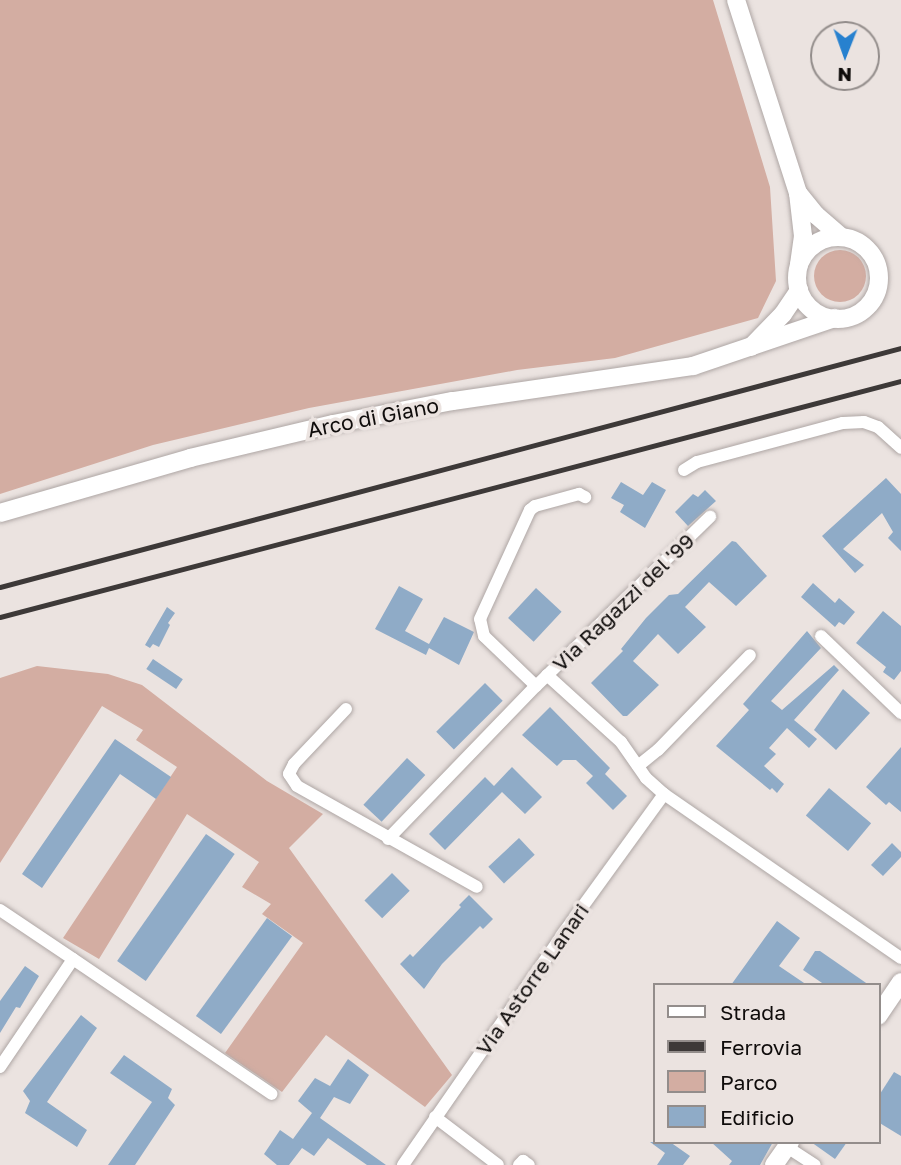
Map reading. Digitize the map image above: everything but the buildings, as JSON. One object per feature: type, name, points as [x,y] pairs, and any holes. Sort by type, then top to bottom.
[{"type":"main road","points":[[736,0],[798,193],[803,236],[799,290],[809,306],[835,318],[853,316],[869,305],[879,281],[876,262],[866,248],[841,237],[816,215],[798,193]]},
{"type":"main road","points":[[799,265],[804,255],[820,241],[841,237]]},
{"type":"main road","name":"Arco di Giano","points":[[751,347],[783,314],[799,290]]},
{"type":"main road","name":"Arco di Giano","points":[[0,513],[190,458],[333,424],[453,401],[672,370],[723,358],[835,318]]},
{"type":"main road","points":[[880,1013],[900,986]]},
{"type":"main road","points":[[774,1165],[788,1144]]},
{"type":"street","points":[[684,470],[697,462],[843,423],[864,422],[878,427],[901,448]]},
{"type":"street","name":"Via Ragazzi del '99","points":[[536,686],[484,636],[480,619],[530,510],[535,506],[579,494],[585,497]]},
{"type":"street","name":"Via Ragazzi del '99","points":[[388,839],[536,686],[710,517]]},
{"type":"street","points":[[821,636],[901,713]]},
{"type":"street","points":[[638,766],[658,750],[750,655]]},
{"type":"street","points":[[547,675],[621,742],[646,778],[664,794],[901,958]]},
{"type":"street","points":[[346,709],[293,764],[289,774],[297,786],[477,887]]},
{"type":"street","name":"Via Astorre Lanari","points":[[403,1165],[664,794]]},
{"type":"street","points":[[0,910],[272,1094]]},
{"type":"street","points":[[0,1067],[73,959]]},
{"type":"street","points":[[435,1117],[498,1165]]},
{"type":"street","points":[[788,1144],[814,1165]]},
{"type":"street","points":[[519,1165],[523,1161],[528,1165]]},
{"type":"green space","points":[[0,0],[713,0],[770,187],[776,281],[758,318],[615,358],[517,370],[309,408],[153,445],[0,494]]},
{"type":"green space","points":[[840,250],[850,252],[858,258],[864,266],[864,286],[858,294],[850,300],[840,302],[830,300],[822,294],[816,286],[814,276],[816,266],[822,258],[830,252]]},
{"type":"green space","points":[[37,666],[108,674],[142,685],[267,781],[323,814],[289,848],[452,1075],[425,1107],[326,1035],[282,1092],[225,1053],[303,943],[262,914],[271,904],[242,887],[259,862],[187,814],[99,959],[63,938],[177,767],[136,740],[143,730],[102,706],[0,863],[0,678]]},
{"type":"railway","points":[[0,587],[901,348]]},
{"type":"railway","points":[[0,617],[901,381]]}]
